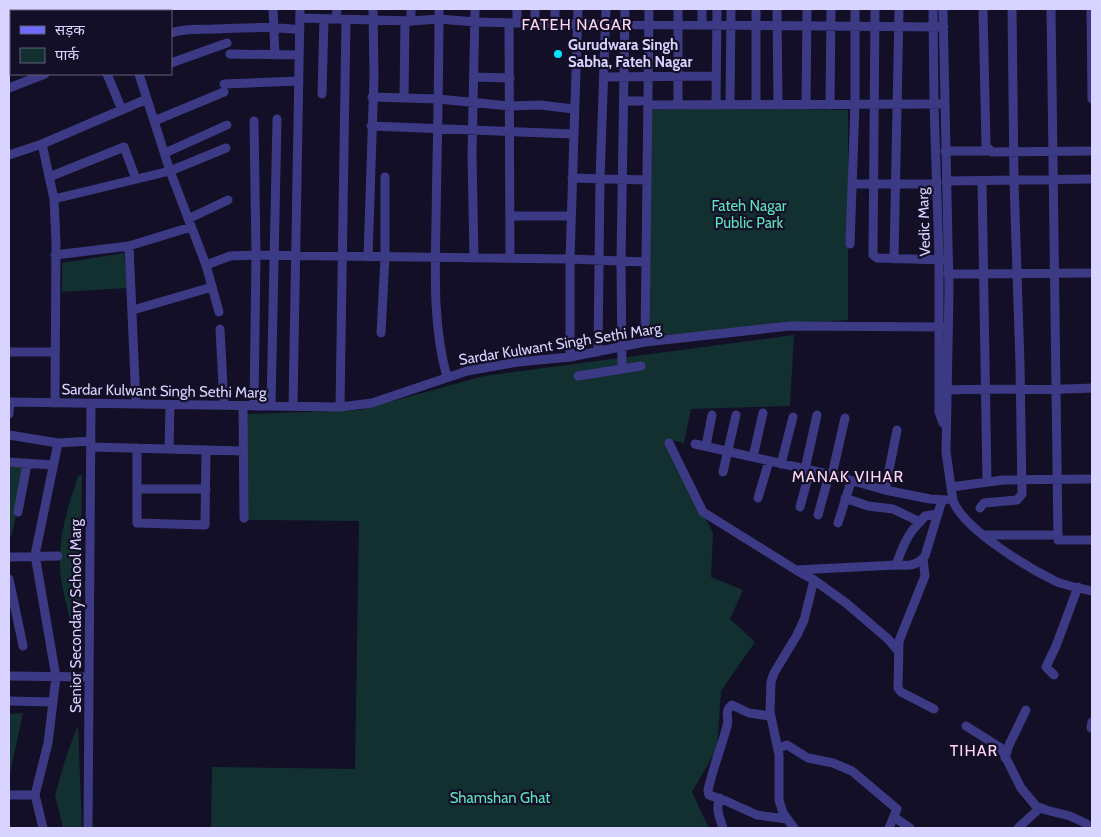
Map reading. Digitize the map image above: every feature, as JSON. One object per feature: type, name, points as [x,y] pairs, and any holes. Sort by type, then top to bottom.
[{"type":"street","points":[[273,9],[275,55]]},
{"type":"street","points":[[336,19],[337,9]]},
{"type":"street","points":[[368,257],[374,77],[373,9]]},
{"type":"street","points":[[404,98],[408,21],[411,9]]},
{"type":"street","points":[[439,9],[436,258],[438,336],[447,378]]},
{"type":"street","points":[[474,258],[472,154],[475,9]]},
{"type":"street","points":[[510,258],[510,78],[513,23],[517,9]]},
{"type":"street","points":[[535,9],[535,23]]},
{"type":"street","points":[[555,9],[555,24]]},
{"type":"street","points":[[570,357],[570,259],[578,9]]},
{"type":"street","points":[[598,352],[600,179],[607,24],[606,9]]},
{"type":"street","points":[[622,369],[621,262],[625,9]]},
{"type":"street","points":[[644,342],[647,180],[644,103],[648,77],[649,9]]},
{"type":"street","points":[[678,9],[678,105]]},
{"type":"street","points":[[702,9],[702,25]]},
{"type":"street","points":[[716,104],[717,9]]},
{"type":"street","points":[[730,104],[731,9]]},
{"type":"street","points":[[756,9],[756,104]]},
{"type":"street","points":[[777,9],[778,105]]},
{"type":"street","points":[[806,105],[807,9]]},
{"type":"street","points":[[830,104],[831,9]]},
{"type":"street","points":[[850,244],[855,104],[855,9]]},
{"type":"street","points":[[875,9],[873,255],[877,258],[944,260]]},
{"type":"street","points":[[894,259],[899,9]]},
{"type":"street","name":"Vedic Marg","points":[[933,9],[934,104],[941,182],[944,260],[946,452],[953,501],[968,522],[997,546],[1056,582],[1092,591]]},
{"type":"street","name":"Vedic Marg","points":[[941,182],[945,151],[943,9]]},
{"type":"street","points":[[983,9],[986,146],[990,151]]},
{"type":"street","points":[[980,508],[984,503],[1014,501],[1019,499],[1022,494],[1014,180],[1012,9]]},
{"type":"street","points":[[1051,9],[1056,273],[1058,540],[1092,540]]},
{"type":"street","points":[[1091,9],[1092,99]]},
{"type":"street","points":[[293,406],[300,14],[324,19],[346,20],[408,21],[439,19],[555,24],[944,27]]},
{"type":"street","points":[[322,94],[324,19]]},
{"type":"street","points":[[340,407],[346,20]]},
{"type":"street","points":[[172,33],[184,28],[200,30],[275,27],[300,30]]},
{"type":"street","points":[[172,63],[227,43]]},
{"type":"street","points":[[230,54],[300,55]]},
{"type":"street","points":[[9,88],[42,75]]},
{"type":"street","points":[[107,75],[122,110]]},
{"type":"street","points":[[140,75],[170,171],[206,265],[219,312]]},
{"type":"street","points":[[604,77],[716,76]]},
{"type":"street","points":[[474,77],[510,78]]},
{"type":"street","points":[[154,121],[224,88],[299,81]]},
{"type":"street","points":[[372,97],[438,99],[510,106],[540,105],[574,109]]},
{"type":"street","points":[[9,155],[42,144],[147,99]]},
{"type":"street","points":[[624,101],[678,105],[945,104]]},
{"type":"street","points":[[271,406],[277,120]]},
{"type":"street","points":[[254,121],[256,255],[254,406]]},
{"type":"street","points":[[164,153],[227,125]]},
{"type":"street","points":[[371,126],[511,130],[573,134]]},
{"type":"street","points":[[42,144],[54,199],[56,403]]},
{"type":"street","points":[[49,176],[124,147],[136,179]]},
{"type":"street","points":[[54,199],[170,171],[226,148]]},
{"type":"street","points":[[945,151],[1092,151]]},
{"type":"street","points":[[381,332],[385,257],[385,177]]},
{"type":"street","points":[[572,178],[647,180]]},
{"type":"street","points":[[853,184],[1092,179]]},
{"type":"street","points":[[982,180],[987,482]]},
{"type":"street","points":[[56,255],[129,246],[190,223],[228,200]]},
{"type":"street","points":[[510,216],[571,216]]},
{"type":"street","points":[[129,246],[136,404]]},
{"type":"street","points":[[206,265],[230,256],[256,255],[570,259],[646,262]]},
{"type":"street","name":"Vedic Marg","points":[[944,260],[948,274],[940,412],[946,433]]},
{"type":"street","points":[[948,274],[1092,274]]},
{"type":"street","points":[[132,310],[212,287]]},
{"type":"street","name":"Sardar Kulwant Singh Sethi Marg","points":[[9,402],[340,407],[372,403],[467,371],[518,362],[570,357],[644,342],[790,326],[944,327]]},
{"type":"street","points":[[220,329],[224,405]]},
{"type":"street","points":[[9,352],[56,352]]},
{"type":"street","points":[[578,376],[641,366]]},
{"type":"street","points":[[946,390],[985,388],[1057,390],[1092,388]]},
{"type":"street","points":[[9,402],[9,414]]},
{"type":"street","name":"Senior Secondary School Marg","points":[[88,828],[91,404]]},
{"type":"street","points":[[169,449],[170,405]]},
{"type":"street","points":[[243,406],[244,518]]},
{"type":"street","points":[[753,457],[763,413]]},
{"type":"street","points":[[706,446],[712,415]]},
{"type":"street","points":[[723,472],[736,415]]},
{"type":"street","points":[[800,507],[817,415]]},
{"type":"street","points":[[782,464],[793,417]]},
{"type":"street","points":[[818,515],[831,475],[845,418]]},
{"type":"street","points":[[885,490],[897,430]]},
{"type":"street","points":[[9,435],[58,444],[243,451]]},
{"type":"street","points":[[669,443],[704,512],[814,580],[846,603],[888,639],[899,652]]},
{"type":"street","points":[[42,828],[35,795],[48,743],[56,677],[35,555],[58,444]]},
{"type":"street","points":[[695,444],[831,475],[850,482],[885,490],[953,501]]},
{"type":"street","points":[[137,448],[137,524],[205,525],[206,450]]},
{"type":"street","points":[[758,498],[769,461]]},
{"type":"street","points":[[9,462],[53,465]]},
{"type":"street","points":[[18,512],[27,464]]},
{"type":"street","points":[[951,487],[1021,480],[1092,479]]},
{"type":"street","points":[[838,523],[850,482]]},
{"type":"street","points":[[137,489],[206,489]]},
{"type":"street","points":[[845,498],[868,506],[892,509],[920,522]]},
{"type":"street","points":[[934,709],[899,690],[899,652],[901,634],[925,576],[923,559],[942,500]]},
{"type":"street","points":[[896,565],[912,529],[925,516],[938,514]]},
{"type":"street","points":[[983,535],[1058,535]]},
{"type":"street","points":[[9,556],[58,556]]},
{"type":"street","points":[[796,570],[896,565],[911,566],[923,559]]},
{"type":"street","points":[[9,579],[23,646]]},
{"type":"street","points":[[794,828],[783,813],[779,800],[778,748],[770,716],[772,677],[804,620],[814,580]]},
{"type":"street","points":[[1054,675],[1046,667],[1078,587]]},
{"type":"street","points":[[9,676],[89,677]]},
{"type":"street","points":[[9,701],[53,702]]},
{"type":"street","points":[[770,716],[749,713],[732,705],[728,708],[726,715],[728,723],[708,790],[709,795],[720,798],[757,816],[787,819]]},
{"type":"street","points":[[1005,758],[1009,745],[1026,710]]},
{"type":"street","points":[[966,726],[1000,748],[1020,788],[1032,803],[1040,808],[1090,823]]},
{"type":"street","points":[[778,748],[787,745],[808,758],[833,763],[852,771],[897,809],[889,828]]},
{"type":"street","points":[[9,795],[35,795]]},
{"type":"street","points":[[720,798],[717,803],[717,812],[723,828]]},
{"type":"street","points":[[1018,828],[1040,808]]},
{"type":"street","points":[[894,817],[910,828]]},
{"type":"green space","name":"Fateh Nagar Public Park","points":[[747,108],[848,110],[848,320],[649,336],[652,110]]},
{"type":"green space","points":[[124,253],[127,288],[62,292],[62,263]]},
{"type":"green space","name":"Shamshan Ghat","points":[[794,335],[790,406],[691,409],[684,443],[671,440],[674,458],[713,533],[711,577],[743,590],[730,619],[755,642],[721,691],[717,749],[692,792],[709,828],[211,828],[212,767],[355,769],[359,521],[242,520],[244,414],[360,410],[484,376]]},
{"type":"green space","points":[[9,461],[26,465],[12,535],[9,535]]},
{"type":"green space","points":[[82,475],[80,634],[73,633],[62,584],[60,564],[62,534],[66,514],[78,476]]},
{"type":"green space","points":[[23,713],[9,778],[9,714]]},
{"type":"green space","points":[[78,725],[82,828],[63,828],[55,795]]},
{"type":"place","name":"Gurudwara Singh Sabha, Fateh Nagar","points":[[558,54]]},
{"type":"district","name":"FATEH NAGAR","points":[[577,24]]},
{"type":"district","name":"MANAK VIHAR","points":[[848,476]]},
{"type":"district","name":"TIHAR","points":[[974,750]]}]
